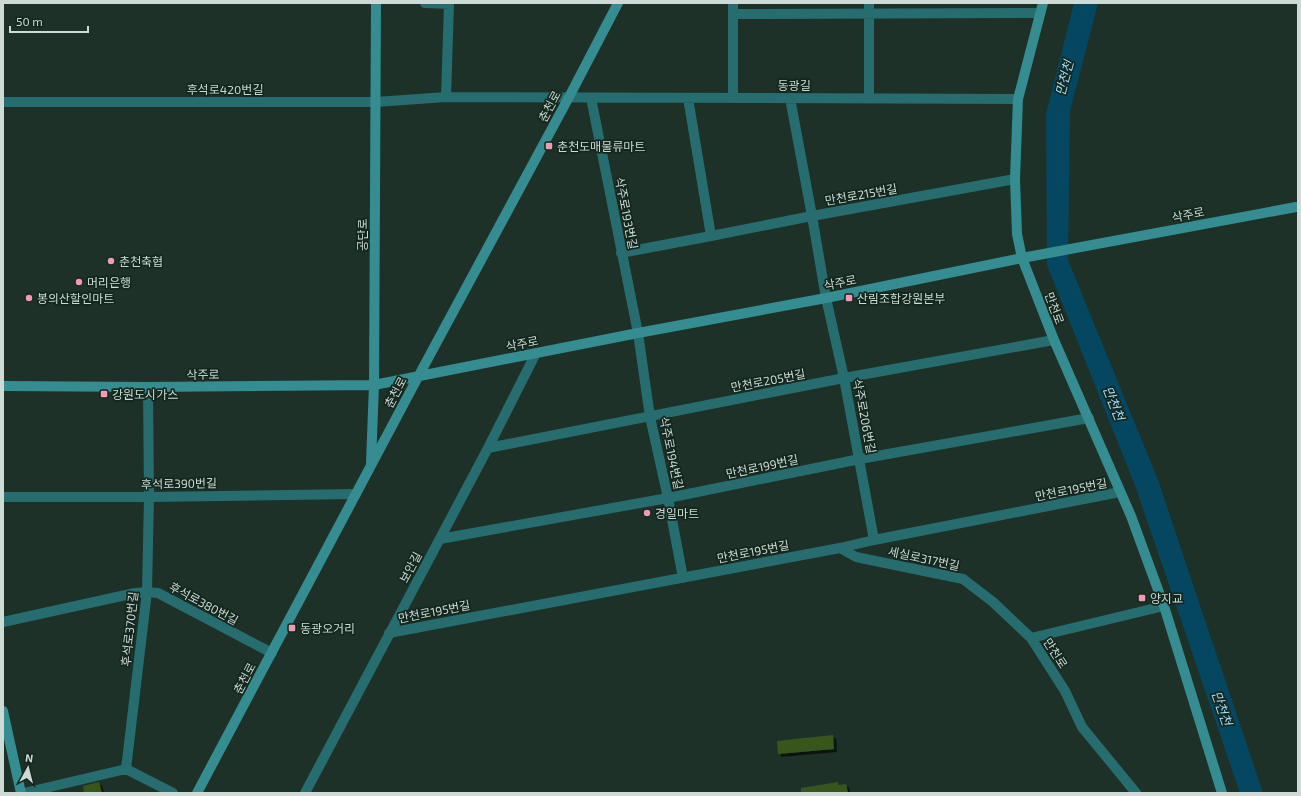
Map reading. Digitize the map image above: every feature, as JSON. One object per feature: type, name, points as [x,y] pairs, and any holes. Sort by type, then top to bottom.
[{"type":"street","name":"공단로","points":[[370,468],[374,385],[376,3]]},
{"type":"street","points":[[425,3],[449,4],[446,97]]},
{"type":"street","name":"춘천로","points":[[198,793],[618,3]]},
{"type":"street","points":[[733,3],[733,98]]},
{"type":"street","points":[[733,14],[870,8],[1041,8]]},
{"type":"street","points":[[869,98],[870,8]]},
{"type":"street","name":"만천로","points":[[1041,8],[1018,99],[1015,179],[1017,234],[1022,258],[1054,340],[1131,516],[1164,606],[1222,793]]},
{"type":"street","name":"후석로420번길","points":[[3,102],[376,102],[446,97],[569,97]]},
{"type":"street","name":"동광길","points":[[569,97],[1018,99]]},
{"type":"street","name":"삭주로193번길","points":[[591,98],[638,333]]},
{"type":"street","points":[[688,98],[711,236]]},
{"type":"street","name":"삭주로206번길","points":[[790,98],[826,298],[844,378],[874,540]]},
{"type":"street","name":"만천로215번길","points":[[621,252],[1015,179]]},
{"type":"street","name":"삭주로","points":[[3,386],[148,387],[374,385],[1297,205]]},
{"type":"street","name":"삭주로194번길","points":[[638,333],[650,417],[668,498],[683,578]]},
{"type":"street","name":"만천로205번길","points":[[488,448],[844,378],[1054,340]]},
{"type":"street","name":"보안길","points":[[305,793],[488,448],[536,353]]},
{"type":"street","name":"후석로370번길","points":[[126,769],[147,592],[149,497],[148,387]]},
{"type":"street","name":"만천로199번길","points":[[440,539],[668,498],[860,459],[1089,418]]},
{"type":"street","name":"만천로195번길","points":[[389,633],[840,548],[1120,492]]},
{"type":"street","name":"후석로390번길","points":[[3,497],[149,497],[356,494]]},
{"type":"street","name":"세실로317번길","points":[[840,548],[856,557],[963,579],[993,602],[1032,638]]},
{"type":"street","name":"후석로380번길","points":[[3,622],[135,593],[158,593],[272,653]]},
{"type":"street","name":"만천로","points":[[1136,793],[1082,727],[1065,691],[1032,638],[1164,606]]},
{"type":"street","points":[[3,712],[21,793]]},
{"type":"street","points":[[24,793],[126,769],[173,793]]},
{"type":"water","name":"만천천","points":[[1074,3],[1098,3],[1070,111],[1068,260],[1158,480],[1263,793],[1240,793],[1136,488],[1047,265],[1046,114]]},
{"type":"building","points":[[833,735],[834,749],[778,754],[777,741]]},
{"type":"building","points":[[99,782],[102,793],[84,793],[83,786]]},
{"type":"building","points":[[838,782],[838,785],[846,784],[848,793],[801,793],[801,788]]},
{"type":"place","name":"춘천도매물류마트","points":[[549,146]]},
{"type":"place","name":"춘천축협","points":[[111,261]]},
{"type":"place","name":"머리은행","points":[[79,282]]},
{"type":"place","name":"봉의산할인마트","points":[[29,298]]},
{"type":"place","name":"산림조합강원본부","points":[[849,298]]},
{"type":"place","name":"강원도시가스","points":[[104,394]]},
{"type":"place","name":"경일마트","points":[[647,513]]},
{"type":"place","name":"양지교","points":[[1142,598]]},
{"type":"place","name":"동광오거리","points":[[292,628]]}]
